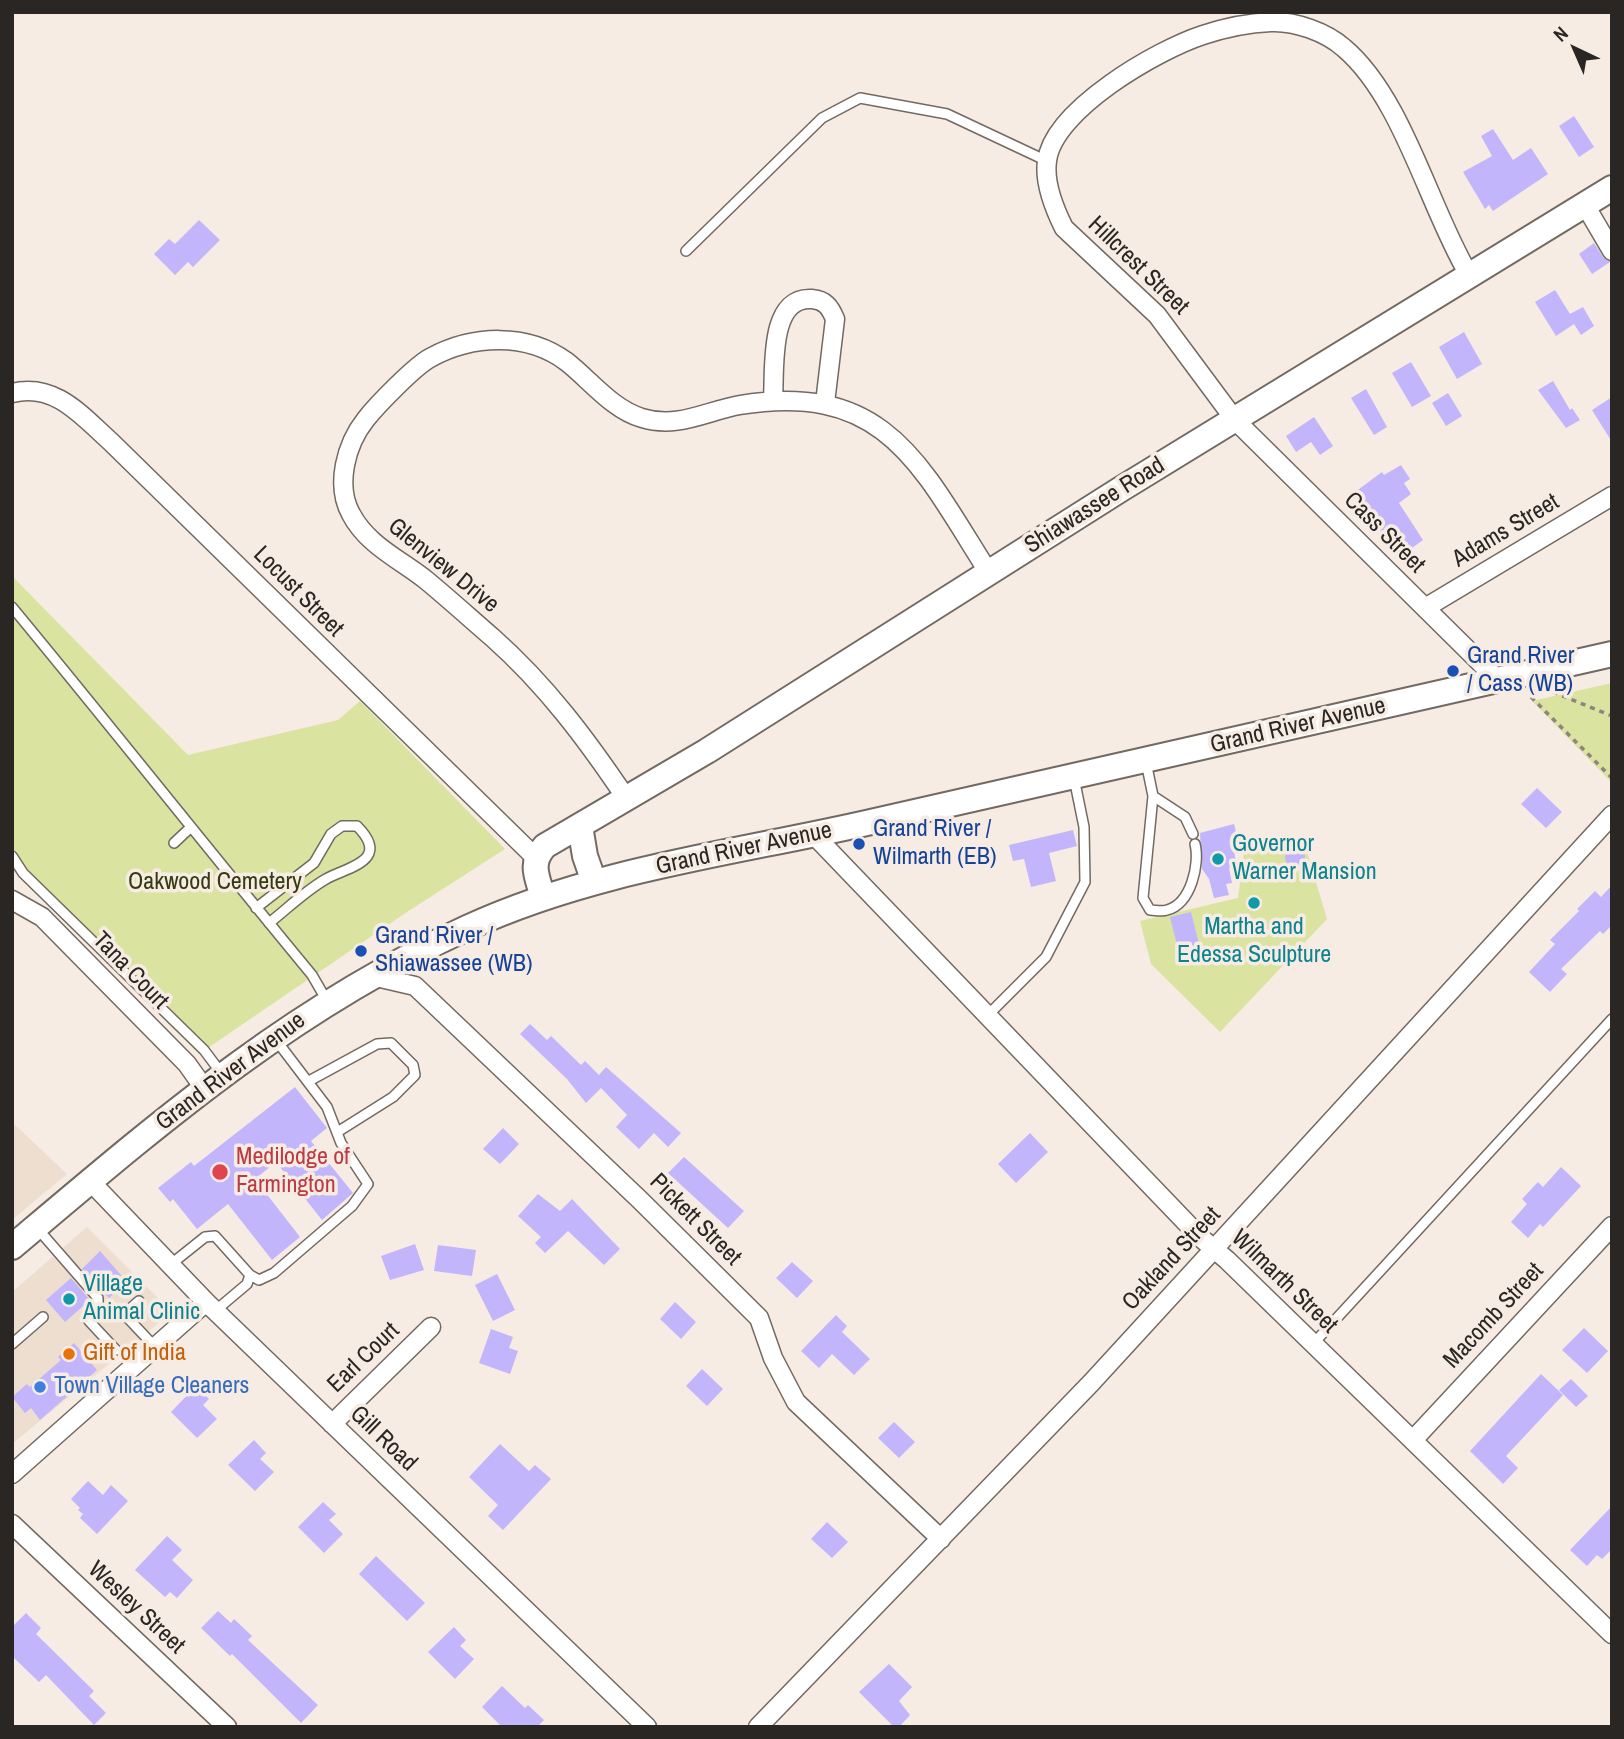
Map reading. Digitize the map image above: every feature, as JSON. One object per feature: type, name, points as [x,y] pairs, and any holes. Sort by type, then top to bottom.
[{"type":"main road","name":"Shiawassee Road","points":[[535,857],[545,846],[707,751],[989,573],[1612,188]]},
{"type":"main road","name":"Grand River Avenue","points":[[12,1247],[213,1081],[327,1001],[468,927],[543,897],[594,881],[814,835],[1612,654]]},
{"type":"main road","points":[[580,826],[584,856],[594,881]]},
{"type":"main road","points":[[535,857],[543,897]]},
{"type":"street","points":[[1047,161],[1060,130],[1081,106],[1114,81],[1201,35],[1273,22],[1310,28],[1343,47],[1372,80],[1394,117],[1469,275]]},
{"type":"street","name":"Hillcrest Street","points":[[1047,161],[1054,204],[1064,228],[1157,315],[1235,420]]},
{"type":"street","points":[[1585,205],[1612,251]]},
{"type":"street","points":[[774,400],[778,324],[786,310],[797,301],[807,299],[821,300],[831,309],[835,319],[825,402]]},
{"type":"street","name":"Glenview Drive","points":[[626,798],[577,727],[532,675],[424,579],[368,538],[350,513],[343,481],[348,449],[365,420],[427,359],[474,340],[516,341],[547,349],[620,408],[641,418],[667,423],[774,400],[825,402],[855,413],[888,433],[907,450],[989,573]]},
{"type":"street","name":"Locust Street","points":[[12,393],[29,389],[48,393],[66,402],[111,442],[535,857]]},
{"type":"street","name":"Cass Street","points":[[1235,420],[1498,680]]},
{"type":"street","name":"Adams Street","points":[[1425,608],[1612,496]]},
{"type":"street","name":"Oakland Street","points":[[758,1727],[1216,1249],[1611,818]]},
{"type":"street","name":"Wilmarth Street","points":[[814,835],[1201,1238],[1216,1249],[1612,1634]]},
{"type":"street","name":"Tana Court","points":[[12,900],[42,918],[187,1064],[213,1081]]},
{"type":"street","name":"Pickett Street","points":[[373,976],[415,986],[656,1215],[759,1318],[773,1358],[796,1402],[941,1539]]},
{"type":"street","name":"Gill Road","points":[[90,1181],[210,1307],[647,1727]]},
{"type":"street","name":"Macomb Street","points":[[1413,1440],[1612,1226]]},
{"type":"street","points":[[12,1474],[155,1347],[210,1307]]},
{"type":"street","name":"Earl Court","points":[[332,1423],[431,1327]]},
{"type":"street","name":"Wesley Street","points":[[12,1524],[227,1727]]},
{"type":"lane","points":[[686,251],[822,118],[860,98],[947,114],[1047,161]]},
{"type":"lane","points":[[12,607],[312,975],[327,1001]]},
{"type":"lane","points":[[1146,760],[1153,796],[1143,898],[1150,910],[1168,910],[1184,899],[1198,855],[1185,817],[1153,796]]},
{"type":"lane","points":[[988,1015],[1046,957],[1085,882],[1084,827],[1074,776]]},
{"type":"lane","points":[[256,908],[314,863],[331,834],[342,826],[357,826],[366,835],[369,849],[365,860],[357,867],[326,879],[269,923]]},
{"type":"lane","points":[[174,843],[190,828]]},
{"type":"lane","points":[[12,856],[23,873],[204,1050],[213,1081]]},
{"type":"lane","points":[[1313,1344],[1612,1019]]},
{"type":"lane","points":[[170,1265],[205,1237],[215,1236],[250,1275],[259,1280],[274,1273],[352,1206],[367,1189],[369,1184],[341,1143],[339,1131],[309,1082],[274,1038]]},
{"type":"lane","points":[[309,1082],[377,1044],[391,1043],[413,1065],[415,1075],[393,1097],[339,1131]]},
{"type":"lane","points":[[36,1227],[98,1298],[98,1312],[89,1321],[116,1350]]},
{"type":"lane","points":[[210,1307],[247,1284],[250,1275]]},
{"type":"lane","points":[[139,1301],[124,1314],[155,1347]]},
{"type":"lane","points":[[14,1338],[43,1317]]},
{"type":"path","points":[[1553,692],[1611,714]]},
{"type":"path","points":[[1531,697],[1612,778]]},
{"type":"shaded area","points":[[12,1122],[67,1174],[12,1220]]},
{"type":"shaded area","points":[[87,1227],[172,1312],[12,1444],[12,1292]]},
{"type":"green space","name":"Oakwood Cemetery","points":[[12,576],[188,755],[338,720],[360,701],[505,849],[407,912],[199,1054],[12,869]]},
{"type":"green space","points":[[1612,683],[1612,783],[1532,701]]},
{"type":"green space","points":[[1302,835],[1327,919],[1220,1032],[1151,964],[1140,921],[1238,898],[1244,852]]},
{"type":"building","points":[[1574,116],[1594,147],[1579,157],[1559,126]]},
{"type":"building","points":[[1493,129],[1513,160],[1531,148],[1548,174],[1493,211],[1489,205],[1485,209],[1463,172],[1492,156],[1481,136]]},
{"type":"building","points":[[199,220],[220,240],[193,267],[188,262],[175,275],[154,254],[169,239],[175,244]]},
{"type":"building","points":[[1594,243],[1603,257],[1610,262],[1592,274],[1579,254]]},
{"type":"building","points":[[1555,290],[1570,314],[1583,307],[1594,326],[1581,335],[1574,324],[1556,336],[1535,302]]},
{"type":"building","points":[[1464,332],[1482,364],[1457,379],[1439,347]]},
{"type":"building","points":[[1411,362],[1431,396],[1412,407],[1392,373]]},
{"type":"building","points":[[1553,381],[1570,410],[1572,408],[1580,420],[1566,428],[1538,390]]},
{"type":"building","points":[[1366,389],[1387,427],[1374,435],[1351,398]]},
{"type":"building","points":[[1448,393],[1462,416],[1446,426],[1432,403]]},
{"type":"building","points":[[1612,397],[1612,442],[1592,410]]},
{"type":"building","points":[[1314,417],[1333,446],[1320,455],[1311,442],[1296,452],[1286,436]]},
{"type":"building","points":[[1401,465],[1410,479],[1404,483],[1411,494],[1399,503],[1423,540],[1398,558],[1355,492],[1382,472],[1384,475]]},
{"type":"building","points":[[1537,788],[1562,812],[1546,828],[1521,804]]},
{"type":"building","name":"Governor Warner Mansion","points":[[1234,824],[1241,851],[1234,852],[1237,866],[1229,868],[1232,883],[1226,884],[1229,895],[1214,898],[1209,879],[1202,869],[1200,833]]},
{"type":"building","points":[[1073,830],[1077,846],[1049,853],[1056,881],[1031,887],[1024,859],[1013,861],[1009,845]]},
{"type":"building","points":[[1295,847],[1302,850],[1305,857],[1302,864],[1295,867],[1288,864],[1285,857],[1288,850]]},
{"type":"building","points":[[1612,885],[1612,925],[1603,934],[1600,931],[1561,969],[1567,974],[1550,992],[1529,972],[1555,944],[1550,940],[1579,911],[1577,909],[1595,891],[1601,897]]},
{"type":"building","points":[[1191,912],[1199,944],[1178,949],[1170,917]]},
{"type":"building","points":[[530,1024],[547,1040],[551,1036],[581,1065],[585,1061],[599,1075],[606,1067],[681,1133],[668,1147],[654,1133],[639,1149],[616,1127],[627,1115],[601,1088],[586,1103],[567,1079],[520,1034]]},
{"type":"building","name":"Medilodge of Farmington","points":[[295,1087],[327,1128],[311,1141],[353,1193],[322,1220],[276,1162],[255,1179],[300,1237],[272,1260],[228,1204],[197,1229],[173,1199],[170,1202],[158,1188],[191,1162],[194,1166]]},
{"type":"building","points":[[503,1128],[519,1144],[500,1164],[483,1149]]},
{"type":"building","points":[[1030,1133],[1048,1152],[1016,1183],[998,1164]]},
{"type":"building","points":[[684,1157],[744,1211],[728,1228],[668,1173]]},
{"type":"building","points":[[1561,1167],[1581,1186],[1543,1227],[1540,1224],[1528,1238],[1511,1222],[1527,1204],[1522,1199],[1538,1182],[1543,1187]]},
{"type":"building","points":[[538,1194],[560,1211],[572,1199],[620,1249],[604,1265],[568,1231],[545,1253],[535,1243],[541,1237],[518,1216]]},
{"type":"building","points":[[415,1244],[424,1270],[390,1280],[381,1256]]},
{"type":"building","points":[[438,1245],[476,1250],[472,1276],[434,1271]]},
{"type":"building","points":[[100,1251],[127,1282],[109,1298],[82,1269]]},
{"type":"building","points":[[792,1262],[813,1281],[797,1298],[776,1278]]},
{"type":"building","points":[[497,1274],[515,1310],[493,1321],[475,1285]]},
{"type":"building","name":"Village Animal Clinic","points":[[71,1278],[90,1300],[65,1322],[46,1300]]},
{"type":"building","points":[[675,1302],[696,1322],[681,1339],[660,1319]]},
{"type":"building","points":[[836,1315],[847,1326],[842,1332],[870,1359],[854,1375],[832,1354],[819,1368],[801,1351]]},
{"type":"building","points":[[1584,1328],[1608,1351],[1587,1373],[1562,1350]]},
{"type":"building","points":[[491,1329],[513,1337],[509,1348],[518,1351],[510,1374],[479,1363]]},
{"type":"building","points":[[74,1343],[97,1370],[40,1420],[31,1408],[25,1413],[12,1397],[27,1384],[30,1387],[61,1360],[58,1357]]},
{"type":"building","points":[[702,1369],[723,1389],[707,1406],[686,1386]]},
{"type":"building","points":[[1541,1374],[1563,1395],[1506,1456],[1518,1468],[1503,1484],[1470,1451]]},
{"type":"building","points":[[1571,1379],[1588,1396],[1576,1407],[1559,1390]]},
{"type":"building","points":[[196,1386],[209,1399],[203,1405],[217,1419],[197,1438],[171,1412]]},
{"type":"building","points":[[894,1422],[915,1442],[899,1458],[878,1438]]},
{"type":"building","points":[[254,1440],[266,1453],[260,1459],[274,1472],[255,1491],[228,1465]]},
{"type":"building","points":[[500,1444],[529,1471],[535,1465],[551,1479],[503,1530],[488,1516],[498,1505],[469,1477]]},
{"type":"building","points":[[88,1481],[103,1495],[111,1485],[128,1501],[97,1534],[80,1518],[83,1514],[71,1499]]},
{"type":"building","points":[[323,1502],[336,1514],[329,1520],[343,1534],[324,1553],[298,1527]]},
{"type":"building","points":[[1612,1506],[1612,1549],[1602,1559],[1597,1555],[1587,1566],[1570,1550]]},
{"type":"building","points":[[827,1522],[848,1542],[832,1558],[811,1539]]},
{"type":"building","points":[[167,1536],[182,1550],[172,1560],[193,1580],[177,1598],[170,1592],[165,1597],[135,1570]]},
{"type":"building","points":[[376,1556],[425,1603],[407,1621],[359,1574]]},
{"type":"building","points":[[218,1611],[231,1623],[234,1619],[252,1636],[248,1640],[318,1705],[301,1723],[232,1654],[230,1656],[201,1628]]},
{"type":"building","points":[[26,1613],[41,1628],[36,1634],[94,1691],[89,1696],[106,1713],[94,1725],[46,1675],[39,1682],[12,1656],[12,1627]]},
{"type":"building","points":[[454,1627],[466,1640],[460,1646],[474,1659],[455,1679],[428,1652]]},
{"type":"building","points":[[889,1664],[912,1687],[899,1701],[910,1715],[899,1727],[894,1727],[859,1692]]},
{"type":"building","points":[[502,1686],[525,1708],[528,1705],[544,1720],[537,1727],[502,1727],[482,1707]]},
{"type":"place","name":"Grand River / Cass (WB)","points":[[1453,671]]},
{"type":"place","name":"Grand River / Wilmarth (EB)","points":[[859,844]]},
{"type":"place","name":"Governor Warner Mansion","points":[[1218,859]]},
{"type":"place","name":"Martha and Edessa Sculpture","points":[[1254,903]]},
{"type":"place","name":"Grand River / Shiawassee (WB)","points":[[361,951]]},
{"type":"place","name":"Medilodge of Farmington","points":[[220,1172]]},
{"type":"place","name":"Village Animal Clinic","points":[[69,1299]]},
{"type":"place","name":"Gift of India","points":[[69,1354]]},
{"type":"place","name":"Town Village Cleaners","points":[[40,1387]]}]
